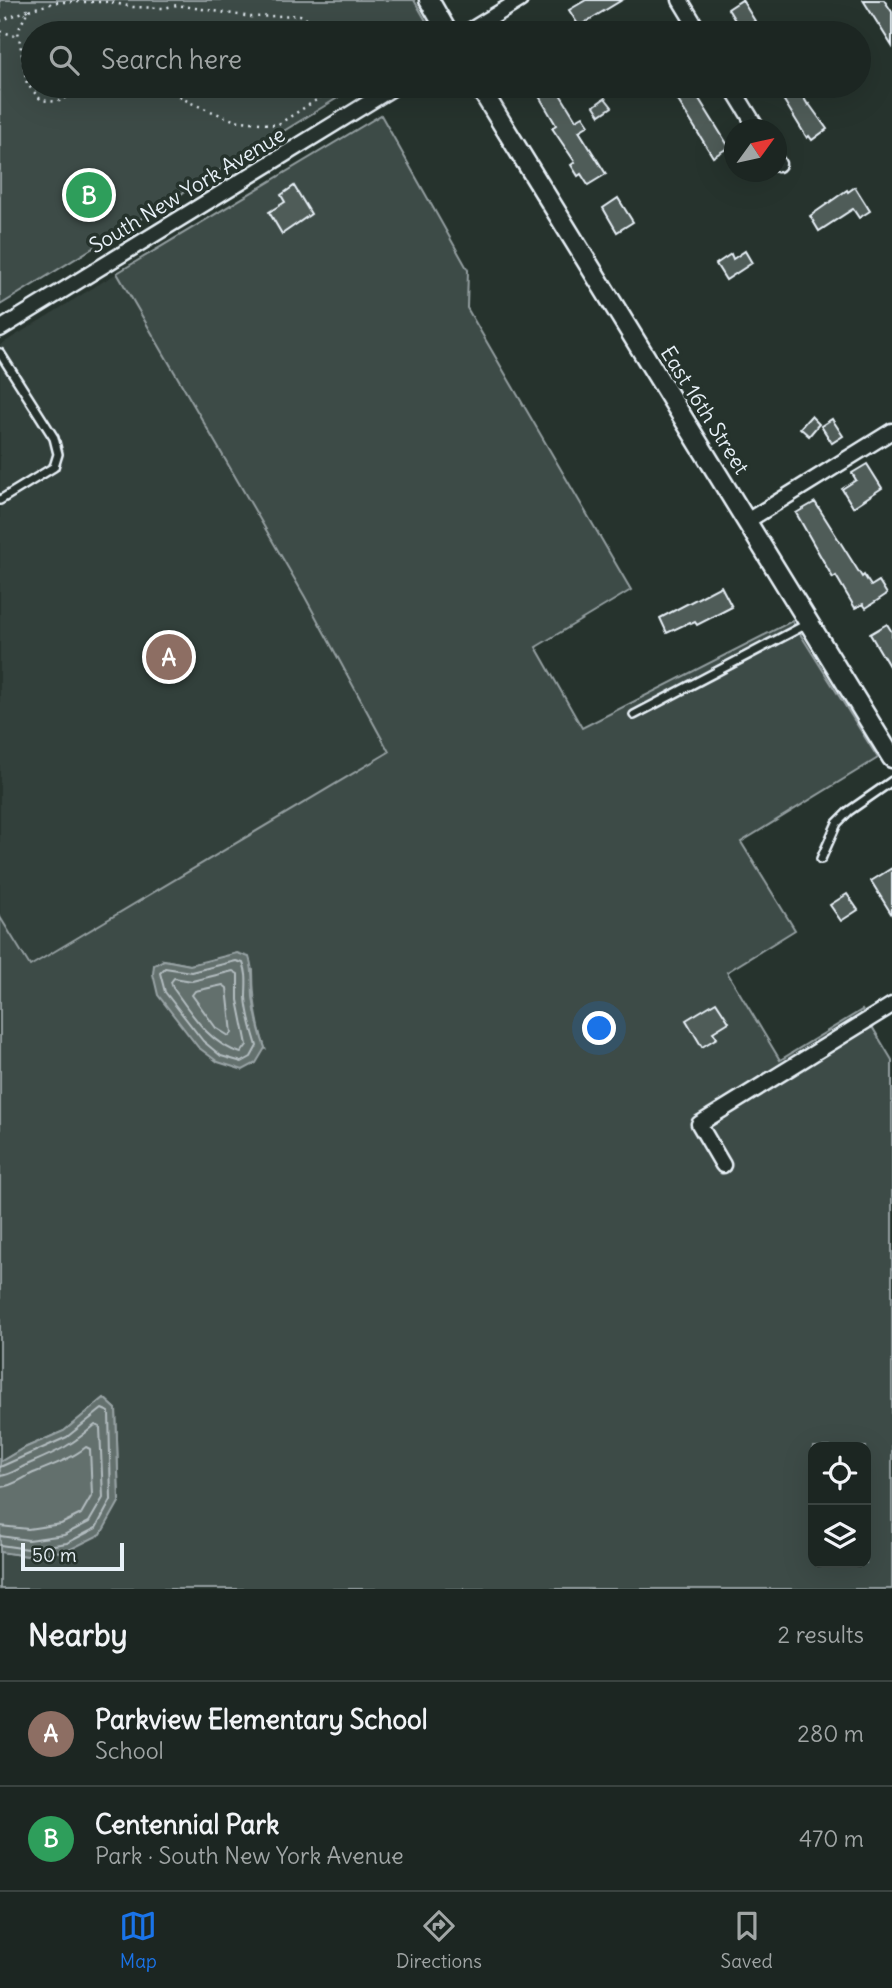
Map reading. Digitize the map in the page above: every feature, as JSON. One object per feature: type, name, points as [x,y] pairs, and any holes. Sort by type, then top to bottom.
[{"type":"street","points":[[429,0],[441,21]]},
{"type":"street","points":[[486,21],[520,0]]},
{"type":"street","points":[[680,0],[693,21]]},
{"type":"street","name":"South New York Avenue","points":[[0,329],[376,98]]},
{"type":"street","name":"East 16th Street","points":[[486,98],[892,758]]},
{"type":"street","points":[[739,98],[752,119]]},
{"type":"street","points":[[747,521],[892,431]]},
{"type":"street","points":[[723,1165],[699,1124],[892,1005]]},
{"type":"lane","points":[[0,353],[54,438],[58,454],[54,467],[0,500]]},
{"type":"lane","points":[[634,715],[809,622]]},
{"type":"lane","points":[[821,859],[837,823],[849,811],[892,781]]},
{"type":"path","points":[[0,21],[58,2],[109,2],[133,7],[164,8],[177,5],[251,17],[300,15],[310,21]]},
{"type":"path","points":[[23,21],[28,10]]},
{"type":"path","points":[[21,25],[18,31],[21,49]]},
{"type":"path","points":[[0,32],[19,38]]},
{"type":"path","points":[[39,98],[57,102],[66,98]]},
{"type":"path","points":[[182,98],[233,120],[277,125],[319,98]]},
{"type":"shaded area","points":[[0,0],[414,0],[426,21],[21,21],[21,98],[337,98],[0,305]]},
{"type":"shaded area","points":[[381,115],[468,270],[467,308],[631,590],[536,647],[582,728],[792,621],[878,758],[741,842],[795,930],[727,972],[780,1060],[862,1010],[892,1060],[892,1589],[0,1589],[0,1552],[28,1556],[119,1502],[116,1409],[104,1398],[64,1431],[22,1449],[0,1462],[0,917],[30,966],[389,752],[305,597],[117,273]],"holes":[[[164,960],[190,965],[212,961],[253,970],[256,1010],[265,1048]]]},
{"type":"shaded area","points":[[117,273],[305,597],[389,752],[30,966],[0,917],[0,345]]},
{"type":"water","points":[[237,953],[249,957],[251,962],[255,1010],[265,1048],[256,1063],[243,1070],[218,1062],[198,1047],[158,995],[153,974],[154,965],[164,960],[190,965]]},
{"type":"water","points":[[104,1398],[116,1409],[119,1502],[101,1534],[69,1550],[28,1556],[0,1552],[0,1462],[22,1449],[64,1431]]},
{"type":"building","points":[[586,0],[622,0],[587,21],[576,21],[569,10]]},
{"type":"building","points":[[742,0],[755,21],[735,21],[728,9]]},
{"type":"building","points":[[863,0],[884,0],[892,12],[892,46]]},
{"type":"building","points":[[540,98],[562,98],[576,120],[583,116],[589,125],[579,131],[606,174],[588,185],[581,174],[578,176],[571,165],[575,162],[552,128],[556,125]]},
{"type":"building","points":[[605,98],[612,107],[600,115],[594,106]]},
{"type":"building","points":[[676,98],[698,98],[724,139],[724,150],[713,157]]},
{"type":"building","points":[[782,98],[804,98],[827,129],[812,140],[809,136],[807,138]]},
{"type":"building","points":[[294,186],[311,214],[282,234],[269,212],[285,202],[281,195]]},
{"type":"building","points":[[855,187],[870,211],[859,218],[853,209],[819,231],[810,216]]},
{"type":"building","points":[[618,198],[633,222],[617,232],[603,208]]},
{"type":"building","points":[[745,251],[752,263],[726,280],[716,264],[731,254],[733,259]]},
{"type":"building","points":[[811,416],[819,424],[809,436],[800,428]]},
{"type":"building","points":[[832,419],[843,436],[832,443],[821,426]]},
{"type":"building","points":[[867,464],[882,488],[853,507],[842,489],[856,480],[852,473]]},
{"type":"building","points":[[815,502],[862,577],[864,575],[871,586],[879,581],[887,594],[866,608],[863,604],[855,608],[836,576],[833,578],[796,513]]},
{"type":"building","points":[[721,586],[732,607],[697,625],[690,622],[667,633],[660,618]]},
{"type":"building","points":[[887,624],[892,632],[892,671],[870,634]]},
{"type":"building","points":[[892,868],[892,915],[871,881]]},
{"type":"building","points":[[847,894],[858,910],[841,921],[830,905]]},
{"type":"building","points":[[716,1002],[729,1022],[713,1032],[717,1038],[702,1047],[686,1020]]},
{"type":"place","name":"Centennial Park","points":[[89,195]]},
{"type":"place","name":"Parkview Elementary School","points":[[169,657]]}]
